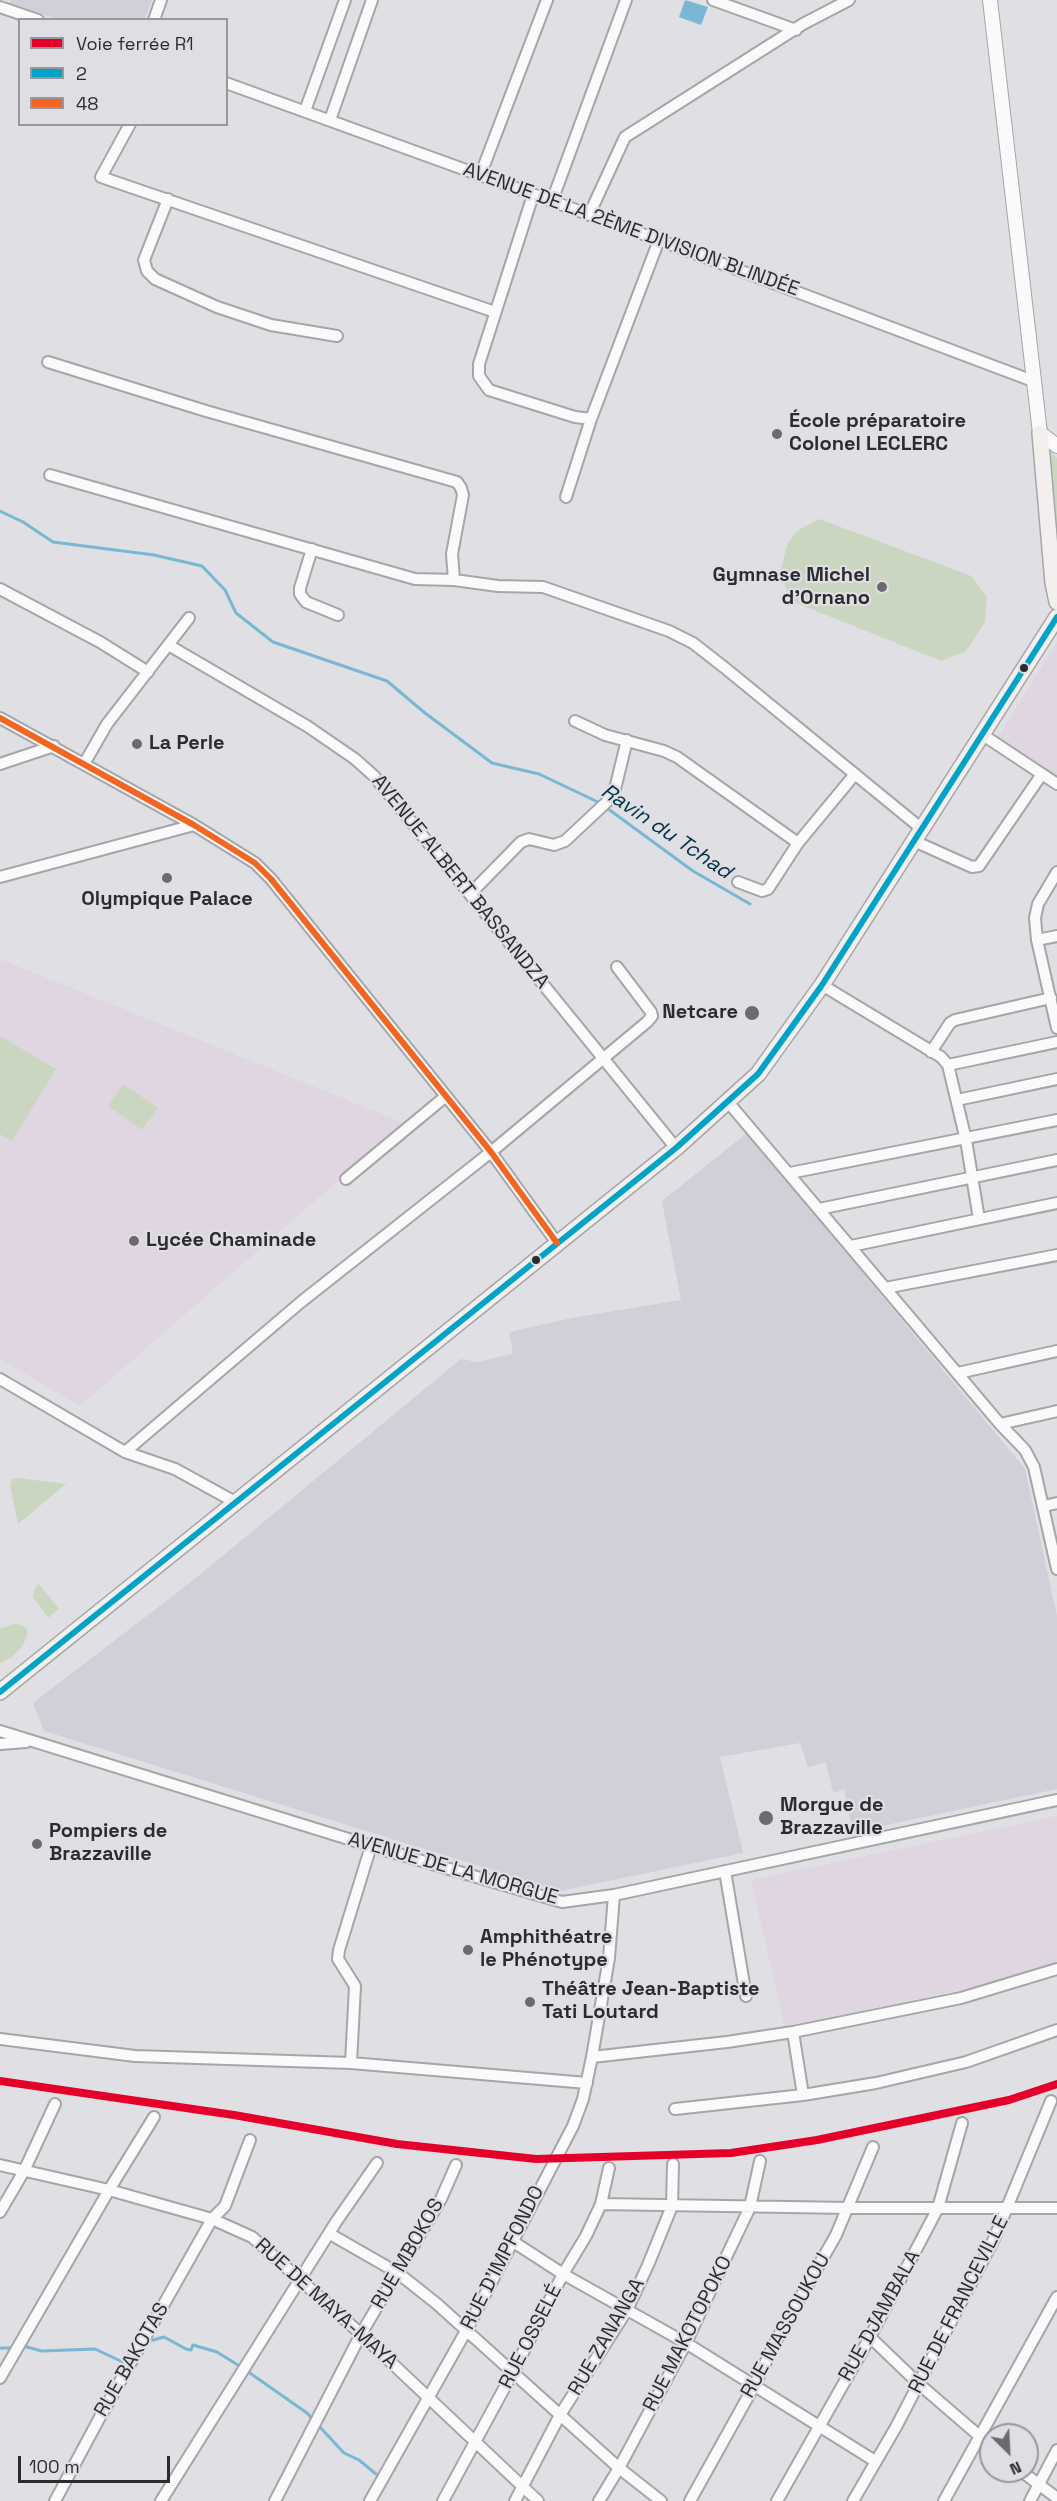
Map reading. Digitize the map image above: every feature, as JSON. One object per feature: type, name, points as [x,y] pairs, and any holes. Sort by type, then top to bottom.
[{"type":"main road","points":[[1040,433],[1053,583],[1057,602]]},
{"type":"main road","points":[[0,1692],[676,1148],[728,1102],[771,1058],[822,985],[1057,617]]},
{"type":"main road","points":[[0,1703],[14,1681]]},
{"type":"street","points":[[155,18],[161,0]]},
{"type":"street","points":[[305,111],[345,0]]},
{"type":"street","points":[[330,120],[372,0]]},
{"type":"street","points":[[480,176],[547,0]]},
{"type":"street","points":[[552,201],[626,0]]},
{"type":"street","points":[[713,0],[796,30]]},
{"type":"street","points":[[589,215],[625,137],[803,24],[849,0]]},
{"type":"street","points":[[990,0],[1040,433],[1057,446]]},
{"type":"street","points":[[0,7],[32,18]]},
{"type":"street","name":"AVENUE DE LA 2ÈME DIVISION BLINDÉE","points":[[228,84],[658,240],[1033,381]]},
{"type":"street","points":[[129,126],[101,177],[495,312]]},
{"type":"street","points":[[532,195],[479,364],[479,376],[489,390],[591,419]]},
{"type":"street","points":[[168,199],[144,260],[147,271],[155,279],[217,306],[271,325],[337,336]]},
{"type":"street","points":[[567,497],[591,419],[658,240]]},
{"type":"street","points":[[48,362],[206,411],[457,482],[463,495],[452,554],[454,580]]},
{"type":"street","points":[[50,475],[415,579],[454,580],[498,586],[543,587],[682,636],[855,774],[918,835],[972,867],[979,866],[1042,774]]},
{"type":"street","points":[[312,549],[300,594],[306,602],[338,615]]},
{"type":"street","points":[[0,589],[100,642],[148,672]]},
{"type":"street","points":[[84,764],[107,724],[170,646],[189,618]]},
{"type":"street","name":"AVENUE ALBERT BASSANDZA","points":[[170,646],[308,726],[355,759],[387,790],[676,1148]]},
{"type":"street","points":[[0,718],[194,825],[255,863],[271,879],[491,1152],[557,1243]]},
{"type":"street","points":[[575,721],[605,735],[664,751],[677,757],[798,843]]},
{"type":"street","points":[[983,735],[1057,784]]},
{"type":"street","points":[[471,893],[521,842],[529,839],[554,845],[559,844],[610,799],[615,789],[627,740]]},
{"type":"street","points":[[0,764],[54,746]]},
{"type":"street","points":[[738,882],[762,891],[768,889],[798,843],[855,774]]},
{"type":"street","points":[[0,877],[194,825]]},
{"type":"street","points":[[1057,872],[1042,896],[1035,918],[1037,940],[1052,994],[1057,1028]]},
{"type":"street","points":[[1042,896],[1057,893]]},
{"type":"street","points":[[1037,940],[1057,936]]},
{"type":"street","points":[[125,1452],[301,1302],[491,1152],[647,1022],[652,1016],[649,1008],[617,967]]},
{"type":"street","points":[[822,985],[942,1057],[948,1065],[966,1140],[979,1219]]},
{"type":"street","points":[[931,1052],[950,1023],[955,1020],[1052,994]]},
{"type":"street","points":[[948,1065],[1057,1042]]},
{"type":"street","points":[[957,1100],[1057,1079]]},
{"type":"street","points":[[346,1179],[446,1096]]},
{"type":"street","points":[[728,1102],[1031,1460],[1044,1506],[1057,1569]]},
{"type":"street","points":[[789,1173],[966,1140],[1057,1120]]},
{"type":"street","points":[[819,1209],[1057,1160]]},
{"type":"street","points":[[851,1246],[1057,1203]]},
{"type":"street","points":[[885,1288],[1057,1255]]},
{"type":"street","points":[[958,1373],[1057,1351]]},
{"type":"street","points":[[0,1379],[125,1452],[175,1469],[236,1502]]},
{"type":"street","points":[[1000,1424],[1057,1411]]},
{"type":"street","points":[[1044,1506],[1057,1503]]},
{"type":"street","name":"AVENUE DE LA MORGUE","points":[[0,1731],[550,1900],[575,1902],[1057,1800]]},
{"type":"street","name":"AVENUE DE LA MORGUE","points":[[0,1744],[32,1742]]},
{"type":"street","points":[[351,2063],[355,1986],[338,1959],[370,1846]]},
{"type":"street","points":[[725,1871],[746,1996]]},
{"type":"street","name":"RUE D'IMPFONDO","points":[[370,2501],[466,2331],[573,2126],[592,2057],[609,1958],[614,1895]]},
{"type":"street","points":[[592,2057],[717,2044],[793,2032],[961,1998],[1057,1969]]},
{"type":"street","points":[[675,2109],[803,2095],[859,2086],[966,2062],[1057,2030]]},
{"type":"street","points":[[793,2032],[803,2095]]},
{"type":"street","points":[[0,2039],[135,2056],[351,2063],[586,2083]]},
{"type":"street","name":"RUE DE FRANCEVILLE","points":[[853,2501],[874,2461],[896,2427],[994,2239],[1051,2102]]},
{"type":"street","points":[[0,2212],[24,2171],[55,2104]]},
{"type":"street","points":[[0,2378],[154,2117]]},
{"type":"street","name":"RUE DJAMBALA","points":[[777,2501],[870,2337],[938,2208],[962,2123]]},
{"type":"street","name":"RUE BAKOTAS","points":[[55,2501],[212,2219],[225,2206],[250,2140]]},
{"type":"street","name":"RUE MASSOUKOU","points":[[690,2501],[826,2254],[849,2208],[873,2147]]},
{"type":"street","name":"RUE MAKOTOPOKO","points":[[599,2501],[686,2343],[750,2207],[760,2161]]},
{"type":"street","points":[[161,2501],[377,2163]]},
{"type":"street","name":"RUE ZANANGA","points":[[515,2501],[560,2415],[627,2310],[662,2234],[672,2206],[673,2164]]},
{"type":"street","name":"RUE DE MAYA-MAYA","points":[[0,2165],[109,2190],[212,2219],[252,2236],[361,2334],[538,2501]]},
{"type":"street","name":"RUE MBOKOS","points":[[275,2501],[361,2334],[441,2199],[456,2165]]},
{"type":"street","name":"RUE OSSELÉ","points":[[442,2501],[513,2372],[563,2274],[586,2236],[601,2204],[609,2168]]},
{"type":"street","points":[[601,2204],[849,2208],[1057,2208]]},
{"type":"street","points":[[330,2234],[398,2273],[513,2372],[619,2468],[661,2501]]},
{"type":"street","points":[[512,2241],[563,2274],[686,2343],[874,2461]]},
{"type":"street","points":[[987,2423],[1057,2297]]},
{"type":"street","points":[[870,2337],[919,2384],[979,2435]]},
{"type":"street","points":[[944,2501],[979,2438]]},
{"type":"street","points":[[1030,2501],[1057,2450]]},
{"type":"street","points":[[1039,2484],[1057,2498]]},
{"type":"shaded area","points":[[11,0],[152,0],[145,18],[55,18],[10,4]]},
{"type":"shaded area","points":[[1057,642],[1057,777],[997,739]]},
{"type":"shaded area","name":"Lycée Chaminade","points":[[0,959],[404,1123],[80,1406],[0,1359]]},
{"type":"shaded area","points":[[747,1133],[1025,1469],[1057,1616],[1057,1789],[853,1832],[844,1789],[833,1793],[826,1762],[808,1767],[800,1743],[720,1757],[743,1853],[560,1891],[44,1731],[33,1703],[191,1582],[461,1359],[477,1362],[513,1354],[509,1332],[572,1318],[681,1300],[662,1201]]},
{"type":"shaded area","points":[[1057,1816],[1057,1961],[1006,1980],[785,2027],[751,1880]]},
{"type":"green space","points":[[1051,453],[1057,458],[1057,571],[1045,454]]},
{"type":"green space","name":"Gymnase Michel d'Ornano","points":[[819,519],[971,576],[987,597],[985,622],[966,651],[941,661],[791,601],[780,573],[787,545],[797,531]]},
{"type":"green space","points":[[0,1036],[56,1069],[12,1141],[0,1134]]},
{"type":"green space","points":[[123,1084],[158,1108],[142,1130],[108,1106]]},
{"type":"green space","points":[[12,1479],[66,1484],[18,1524],[10,1486]]},
{"type":"green space","points":[[39,1584],[59,1609],[48,1618],[33,1597],[34,1590]]},
{"type":"green space","points":[[16,1623],[27,1628],[27,1636],[23,1645],[12,1657],[0,1663],[0,1629]]},
{"type":"water","points":[[685,0],[708,7],[701,25],[679,17]]},
{"type":"waterway","name":"Ravin du Tchad","points":[[0,511],[23,522],[53,542],[154,555],[202,566],[225,590],[236,613],[273,642],[387,681],[425,713],[492,763],[539,774],[600,803],[693,871],[750,904]]},
{"type":"waterway","points":[[146,2342],[164,2337],[186,2349],[191,2350],[193,2345],[217,2352],[241,2367]]},
{"type":"waterway","points":[[23,2346],[42,2351],[95,2349],[127,2364]]},
{"type":"waterway","points":[[0,2348],[14,2348]]},
{"type":"waterway","points":[[247,2371],[307,2413],[344,2453],[359,2460],[376,2474]]},
{"type":"rail line","name":"R1","points":[[0,2081],[234,2115],[397,2144],[536,2159],[731,2153],[817,2140],[1009,2100],[1057,2084]]},
{"type":"transit line","name":"2","points":[[0,1692],[676,1148],[758,1074],[822,985],[1057,617]]},
{"type":"transit line","name":"48","points":[[0,718],[194,825],[255,863],[271,879],[491,1152],[557,1243]]},
{"type":"place","name":"École préparatoire Colonel LECLERC","points":[[777,434]]},
{"type":"place","name":"Gymnase Michel d'Ornano","points":[[882,587]]},
{"type":"place","name":"La Perle","points":[[137,744]]},
{"type":"place","name":"Olympique Palace","points":[[167,878]]},
{"type":"place","name":"Netcare","points":[[752,1013]]},
{"type":"place","name":"Lycée Chaminade","points":[[134,1241]]},
{"type":"place","name":"Morgue de Brazzaville","points":[[766,1818]]},
{"type":"place","name":"Pompiers de Brazzaville","points":[[37,1844]]},
{"type":"place","name":"Amphithéatre le Phénotype","points":[[468,1950]]},
{"type":"place","name":"Théâtre Jean-Baptiste Tati Loutard","points":[[530,2002]]}]
